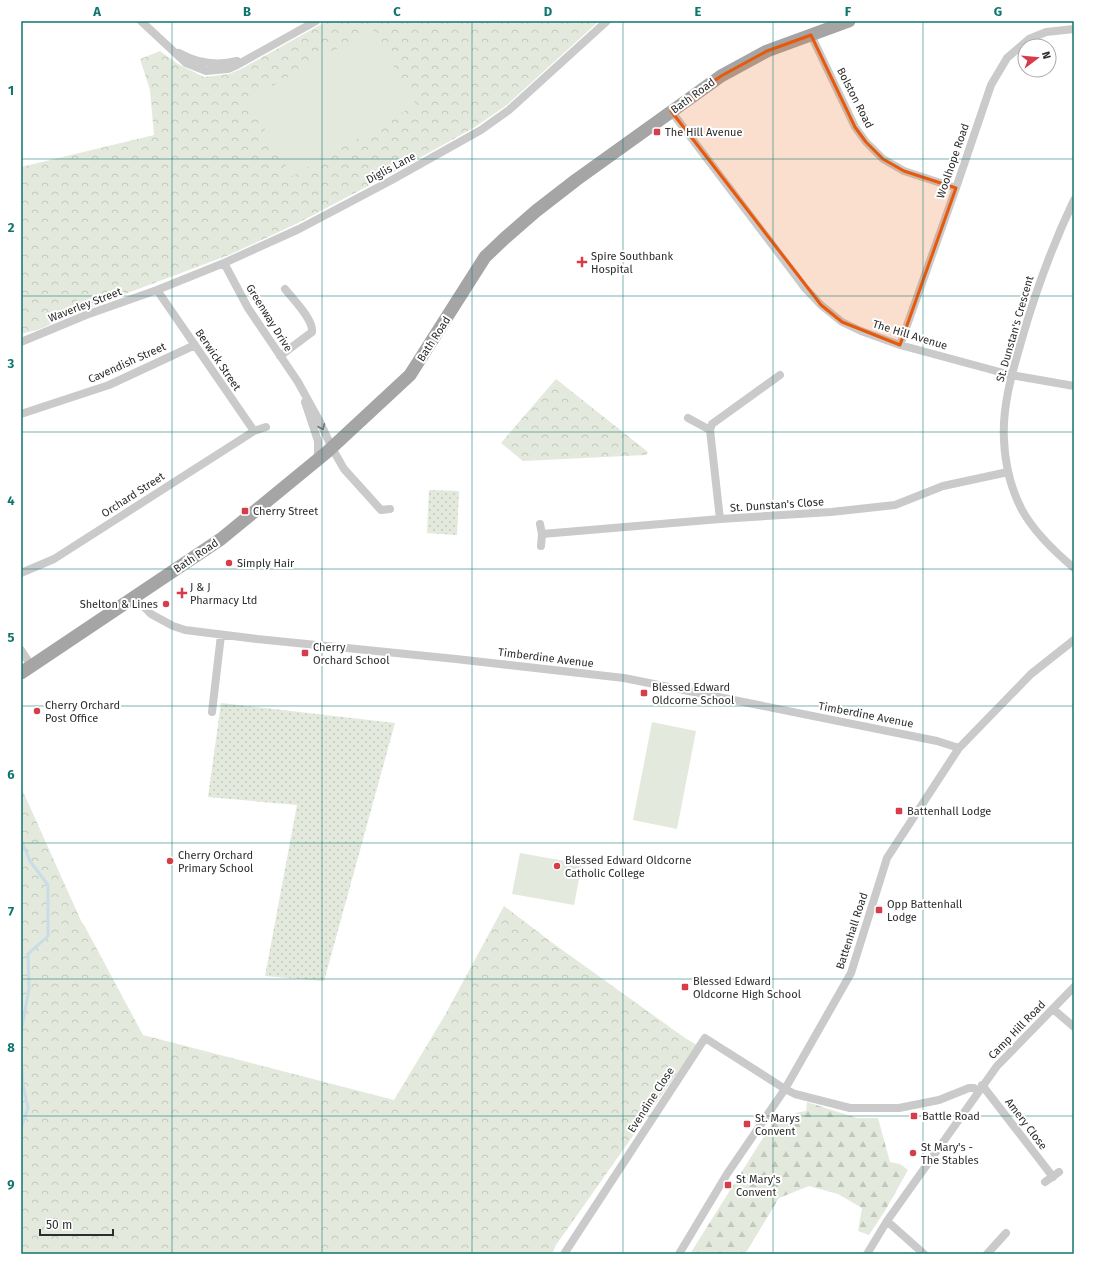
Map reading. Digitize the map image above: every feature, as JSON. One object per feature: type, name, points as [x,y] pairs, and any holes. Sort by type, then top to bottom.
[{"type":"main road","name":"Bath Road","points":[[26,670],[221,539],[332,448],[410,375],[485,258],[531,216],[573,183],[721,76],[767,51],[849,21]]},
{"type":"street","points":[[141,21],[186,63],[206,71],[228,69],[316,21]]},
{"type":"street","name":"Diglis Lane","points":[[157,290],[224,263],[306,225],[390,181],[481,130],[509,110],[607,21]]},
{"type":"street","name":"Woolhope Road","points":[[900,345],[991,85],[1007,58],[1029,39],[1046,32],[1074,29]]},
{"type":"street","name":"Bolston Road","points":[[811,35],[855,128],[866,142],[883,159],[904,171],[956,188]]},
{"type":"street","name":"The Hill Avenue","points":[[671,111],[805,288],[821,305],[842,322],[861,331],[900,345],[1011,375],[1074,386]]},
{"type":"street","name":"St. Dunstan's Crescent","points":[[1074,200],[1046,261],[1028,316],[1011,375],[1005,413],[1004,440],[1008,472],[1022,510],[1047,543],[1074,568]]},
{"type":"street","name":"Greenway Drive","points":[[224,263],[248,308],[298,382],[320,422],[332,448]]},
{"type":"street","points":[[280,356],[312,332],[313,327],[310,320],[285,289]]},
{"type":"street","name":"Waverley Street","points":[[21,342],[86,315],[157,290]]},
{"type":"street","name":"Berwick Street","points":[[157,290],[254,431]]},
{"type":"street","name":"Cavendish Street","points":[[21,414],[110,385],[195,345]]},
{"type":"street","points":[[720,519],[710,430],[712,424],[780,375]]},
{"type":"street","name":"Greenway Drive","points":[[298,382],[318,441],[318,459]]},
{"type":"street","points":[[688,418],[710,430]]},
{"type":"street","points":[[254,431],[266,427]]},
{"type":"street","name":"Orchard Street","points":[[21,573],[54,559],[254,431]]},
{"type":"street","points":[[332,448],[346,470],[381,510],[390,509]]},
{"type":"street","name":"St. Dunstan's Close","points":[[542,534],[720,519],[831,512],[896,505],[943,486],[1008,472]]},
{"type":"street","points":[[540,524],[542,534],[541,546]]},
{"type":"street","name":"Timberdine Avenue","points":[[135,598],[151,614],[173,626],[185,630],[624,678],[937,741],[959,748]]},
{"type":"street","points":[[212,712],[221,635]]},
{"type":"street","name":"Battenhall Road","points":[[679,1254],[727,1174],[785,1089],[851,973],[887,858],[959,748],[1031,674],[1074,640]]},
{"type":"street","points":[[21,650],[26,670]]},
{"type":"street","name":"Camp Hill Road","points":[[867,1254],[887,1221],[997,1066],[1074,987]]},
{"type":"street","points":[[1053,1009],[1074,1027]]},
{"type":"street","name":"Evendine Close","points":[[564,1254],[705,1038],[785,1089]]},
{"type":"street","points":[[785,1089],[795,1094],[850,1108],[899,1108],[939,1100],[969,1088],[980,1088]]},
{"type":"street","name":"Amery Close","points":[[980,1088],[1056,1174],[1045,1182]]},
{"type":"street","points":[[887,1221],[924,1254]]},
{"type":"street","points":[[987,1254],[1006,1233]]},
{"type":"highlighted area","points":[[811,35],[855,127],[866,142],[883,159],[904,171],[956,188],[900,345],[842,322],[821,305],[671,111],[721,76],[767,51]]},
{"type":"green space","points":[[327,21],[599,21],[507,105],[475,127],[389,175],[296,224],[229,255],[109,300],[37,330],[21,334],[21,167],[154,135],[150,90],[140,59],[160,51],[178,64],[204,77],[229,74],[241,69]]},
{"type":"green space","points":[[372,28],[416,105],[292,176],[248,100]]},
{"type":"green space","points":[[556,379],[648,452],[646,455],[523,461],[501,443]]},
{"type":"green space","points":[[429,490],[459,491],[457,535],[427,533]]},
{"type":"green space","points":[[221,703],[395,723],[324,981],[265,976],[297,805],[208,797]]},
{"type":"green space","points":[[652,722],[696,731],[677,829],[633,820]]},
{"type":"green space","points":[[21,787],[82,923],[143,1035],[394,1100],[445,1015],[504,906],[554,944],[685,1038],[697,1045],[556,1245],[552,1254],[21,1254]]},
{"type":"green space","points":[[520,853],[582,864],[574,905],[512,894]]},
{"type":"green space","points":[[807,1102],[857,1118],[878,1118],[890,1162],[900,1164],[908,1170],[886,1209],[869,1235],[858,1231],[862,1208],[838,1194],[809,1186],[779,1198],[745,1254],[690,1254],[773,1122],[796,1119],[795,1113],[806,1111]]},
{"type":"waterway","points":[[21,840],[30,861],[48,885],[48,936],[28,954],[29,989],[21,1032]]},
{"type":"waterway","points":[[21,1057],[23,1085],[28,1108],[21,1128]]},
{"type":"place","name":"The Hill Avenue","points":[[657,132]]},
{"type":"place","name":"Spire Southbank Hospital","points":[[582,262]]},
{"type":"place","name":"Cherry Street","points":[[245,511]]},
{"type":"place","name":"Simply Hair","points":[[229,563]]},
{"type":"place","name":"J & J Pharmacy Ltd","points":[[182,593]]},
{"type":"place","name":"Shelton & Lines","points":[[166,604]]},
{"type":"place","name":"Cherry Orchard School","points":[[305,653]]},
{"type":"place","name":"Blessed Edward Oldcorne School","points":[[644,693]]},
{"type":"place","name":"Cherry Orchard Post Office","points":[[37,711]]},
{"type":"place","name":"Battenhall Lodge","points":[[899,811]]},
{"type":"place","name":"Cherry Orchard Primary School","points":[[170,861]]},
{"type":"place","name":"Blessed Edward Oldcorne Catholic College","points":[[557,866]]},
{"type":"place","name":"Opp Battenhall Lodge","points":[[879,910]]},
{"type":"place","name":"Blessed Edward Oldcorne High School","points":[[685,987]]},
{"type":"place","name":"Battle Road","points":[[914,1116]]},
{"type":"place","name":"St. Marys Convent","points":[[747,1124]]},
{"type":"place","name":"St Mary's - The Stables","points":[[913,1153]]},
{"type":"place","name":"St Mary's Convent","points":[[728,1185]]}]
